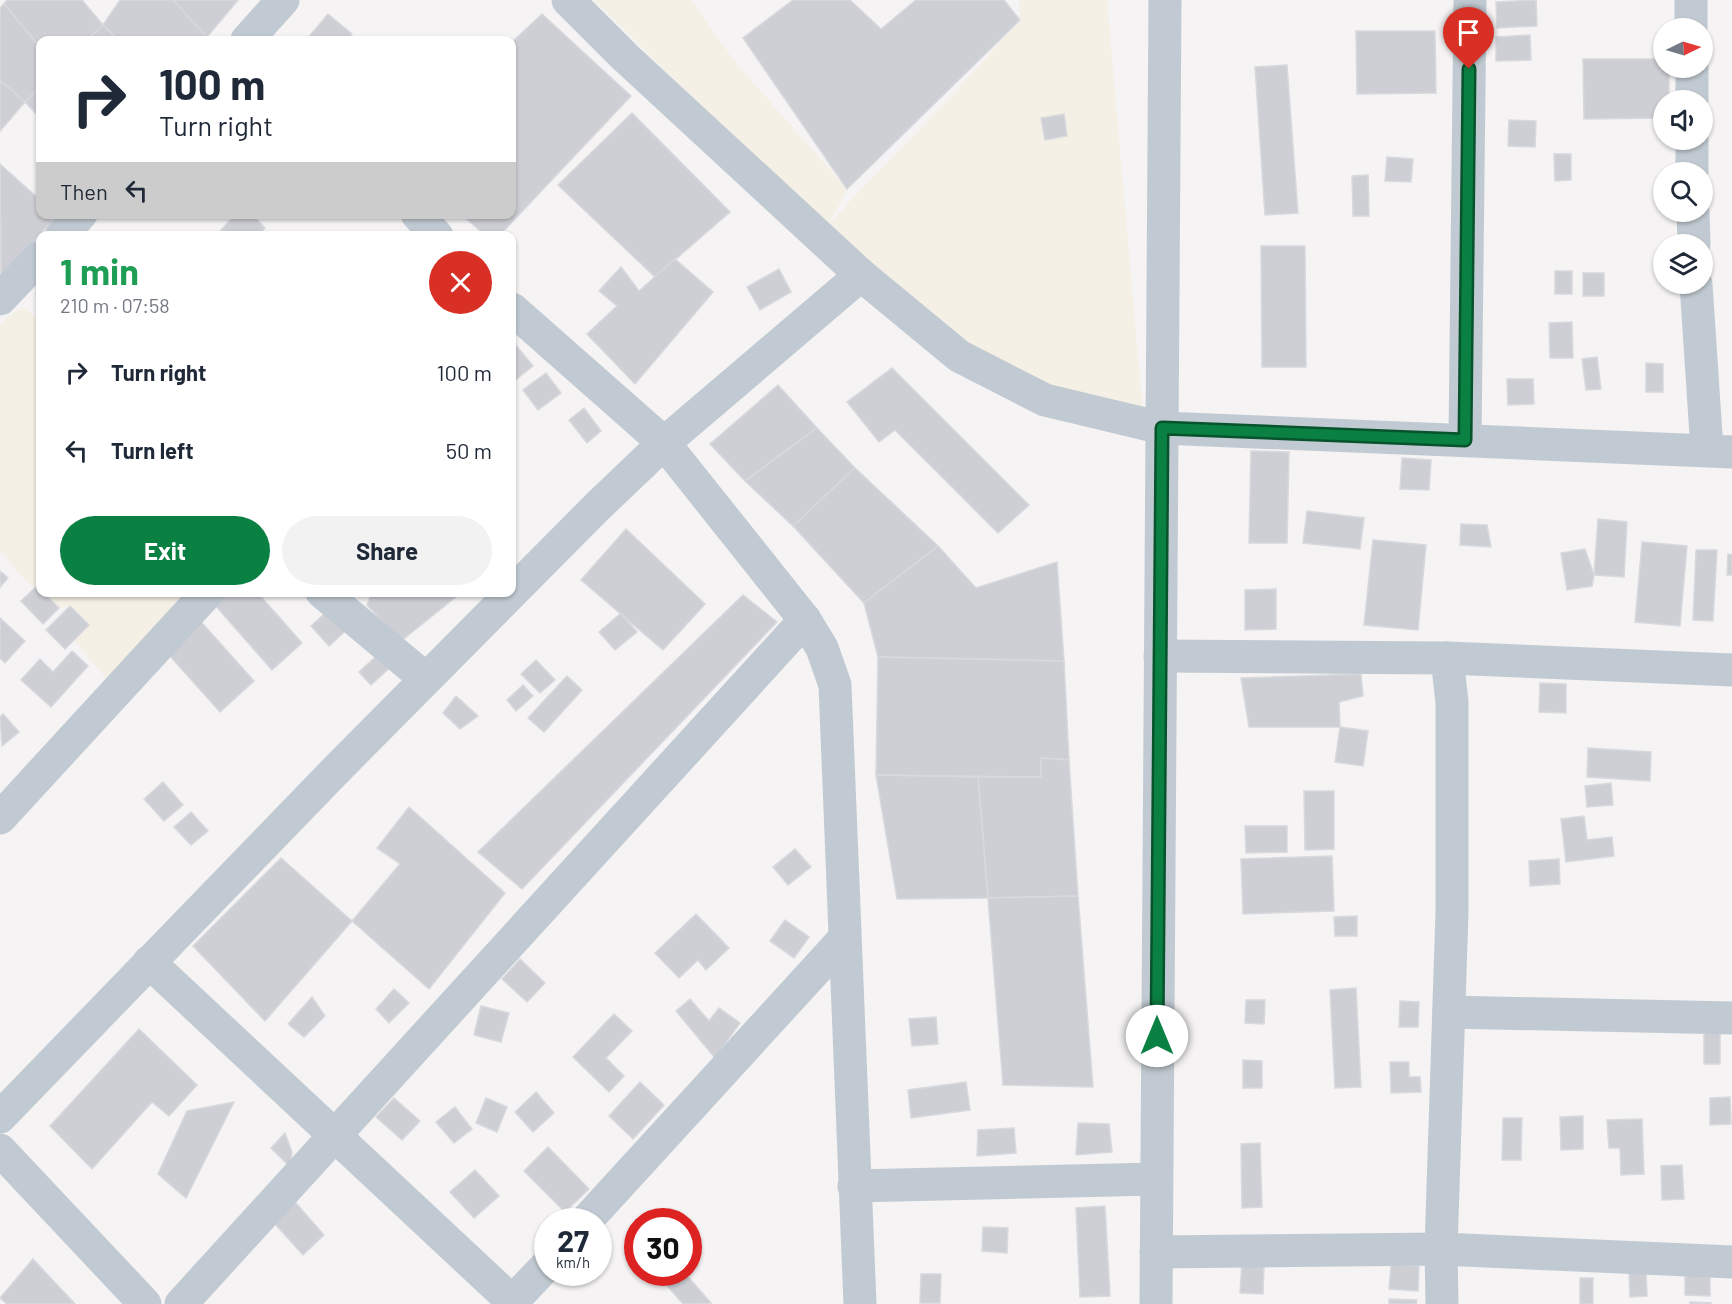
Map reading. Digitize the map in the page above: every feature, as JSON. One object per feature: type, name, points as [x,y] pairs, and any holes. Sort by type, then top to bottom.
[{"type":"street","points":[[252,36],[283,0]]},
{"type":"street","points":[[568,0],[625,57],[861,275],[958,356],[1045,400],[1162,428],[1719,451],[1697,294]]},
{"type":"street","points":[[1156,1304],[1165,0]]},
{"type":"street","points":[[1465,440],[1470,0]]},
{"type":"street","points":[[1691,0],[1691,18]]},
{"type":"street","points":[[66,231],[76,219]]},
{"type":"street","points":[[422,219],[432,231]]},
{"type":"street","points":[[0,300],[36,261]]},
{"type":"street","points":[[516,589],[664,443],[861,275]]},
{"type":"street","points":[[516,313],[664,443],[805,620],[822,648],[835,685],[860,1304]]},
{"type":"street","points":[[3,808],[203,597]]},
{"type":"street","points":[[328,597],[426,680]]},
{"type":"street","points":[[0,1117],[508,597]]},
{"type":"street","points":[[181,1304],[805,620]]},
{"type":"street","points":[[1160,656],[1447,658],[1732,670]]},
{"type":"street","points":[[1442,1304],[1441,1250],[1452,912],[1452,713],[1447,658]]},
{"type":"street","points":[[598,1208],[844,939]]},
{"type":"street","points":[[149,962],[513,1303],[534,1280]]},
{"type":"street","points":[[1449,1012],[1732,1018]]},
{"type":"street","points":[[0,1150],[145,1304]]},
{"type":"street","points":[[854,1186],[1156,1179]]},
{"type":"street","points":[[1156,1252],[1441,1250],[1732,1262]]},
{"type":"sand","points":[[594,0],[691,0],[735,62],[847,189],[828,226],[943,106],[1020,20],[1019,0],[1107,0],[1143,414],[987,371],[826,229]]},
{"type":"sand","points":[[22,307],[36,318],[36,588],[16,571],[3,552],[0,553],[0,324]]},
{"type":"sand","points":[[46,597],[204,597],[117,691],[74,640],[89,624],[70,606],[59,608]]},
{"type":"building","points":[[7,0],[82,0],[103,25],[91,36],[36,36],[36,42],[4,4]]},
{"type":"building","points":[[120,0],[173,0],[206,36],[114,36],[103,25]]},
{"type":"building","points":[[173,0],[238,0],[206,36]]},
{"type":"building","points":[[793,0],[850,0],[881,29],[916,0],[1004,0],[1020,20],[847,189],[743,38]]},
{"type":"building","points":[[1536,0],[1537,26],[1497,28],[1496,2]]},
{"type":"building","points":[[4,4],[36,42],[36,91],[25,102],[0,80],[0,8]]},
{"type":"building","points":[[328,14],[352,34],[350,36],[309,36]]},
{"type":"building","points":[[542,14],[631,96],[516,218],[516,38]]},
{"type":"building","points":[[103,25],[114,36],[91,36]]},
{"type":"building","points":[[1356,31],[1435,31],[1436,93],[1357,94]]},
{"type":"building","points":[[1530,35],[1531,60],[1496,61],[1496,37]]},
{"type":"building","points":[[1583,59],[1653,59],[1653,78],[1669,78],[1669,90],[1653,90],[1653,118],[1584,119]]},
{"type":"building","points":[[1287,65],[1298,213],[1265,215],[1255,67]]},
{"type":"building","points":[[0,80],[25,102],[0,131]]},
{"type":"building","points":[[36,91],[36,114],[25,102]]},
{"type":"building","points":[[632,113],[730,212],[655,277],[558,185]]},
{"type":"building","points":[[1064,114],[1067,136],[1045,140],[1041,118]]},
{"type":"building","points":[[1509,120],[1536,121],[1535,147],[1508,146]]},
{"type":"building","points":[[1554,154],[1571,154],[1571,180],[1555,181]]},
{"type":"building","points":[[1387,157],[1413,159],[1411,182],[1385,181]]},
{"type":"building","points":[[0,164],[36,196],[36,219],[54,219],[43,231],[36,231],[36,239],[1,279]]},
{"type":"building","points":[[1368,175],[1369,216],[1353,216],[1352,176]]},
{"type":"building","points":[[231,219],[257,219],[265,228],[262,231],[221,230]]},
{"type":"building","points":[[467,219],[515,219],[504,231],[480,231]]},
{"type":"building","points":[[1261,246],[1305,246],[1306,367],[1262,367]]},
{"type":"building","points":[[675,259],[713,292],[635,384],[587,334],[617,306],[599,291],[621,267],[639,291]]},
{"type":"building","points":[[779,269],[791,292],[760,310],[747,287]]},
{"type":"building","points":[[1555,271],[1572,271],[1572,294],[1555,294]]},
{"type":"building","points":[[1583,273],[1604,273],[1604,296],[1583,296]]},
{"type":"building","points":[[1572,322],[1573,358],[1550,358],[1549,323]]},
{"type":"building","points":[[516,345],[533,366],[516,380]]},
{"type":"building","points":[[1597,357],[1601,389],[1586,390],[1582,359]]},
{"type":"building","points":[[1646,363],[1663,364],[1663,392],[1646,392]]},
{"type":"building","points":[[892,368],[1029,505],[998,533],[895,430],[879,442],[847,402]]},
{"type":"building","points":[[546,373],[561,393],[538,410],[523,390]]},
{"type":"building","points":[[1507,379],[1533,379],[1534,404],[1508,405]]},
{"type":"building","points":[[778,385],[817,428],[745,481],[710,444]]},
{"type":"building","points":[[584,408],[601,431],[587,443],[569,420]]},
{"type":"building","points":[[817,428],[855,468],[793,526],[745,481]]},
{"type":"building","points":[[1251,451],[1289,452],[1287,543],[1249,543]]},
{"type":"building","points":[[1402,458],[1431,460],[1429,490],[1400,489]]},
{"type":"building","points":[[855,468],[938,546],[864,603],[793,526]]},
{"type":"building","points":[[1307,511],[1364,518],[1360,549],[1303,543]]},
{"type":"building","points":[[1598,519],[1627,522],[1624,577],[1594,575]]},
{"type":"building","points":[[1461,524],[1487,525],[1491,547],[1460,545]]},
{"type":"building","points":[[626,529],[705,604],[663,650],[581,580]]},
{"type":"building","points":[[1373,540],[1426,545],[1418,630],[1364,625]]},
{"type":"building","points":[[1642,542],[1687,546],[1680,626],[1635,622]]},
{"type":"building","points":[[938,546],[976,588],[1057,562],[1064,661],[878,657],[864,603]]},
{"type":"building","points":[[1585,549],[1594,575],[1592,586],[1567,590],[1561,553]]},
{"type":"building","points":[[1696,550],[1717,550],[1713,621],[1693,620]]},
{"type":"building","points":[[1728,554],[1732,555],[1732,575],[1727,575]]},
{"type":"building","points":[[0,571],[8,578],[0,587]]},
{"type":"building","points":[[36,587],[36,597],[48,597],[59,608],[43,624],[21,601]]},
{"type":"building","points":[[1276,589],[1276,629],[1245,630],[1245,590]]},
{"type":"building","points":[[743,595],[777,622],[522,889],[478,852]]},
{"type":"building","points":[[208,597],[261,597],[302,643],[272,670]]},
{"type":"building","points":[[370,597],[456,597],[401,641],[367,605]]},
{"type":"building","points":[[70,606],[89,625],[65,649],[46,630]]},
{"type":"building","points":[[333,606],[351,626],[329,646],[311,626]]},
{"type":"building","points":[[621,613],[637,632],[615,650],[599,632]]},
{"type":"building","points":[[195,615],[254,681],[220,712],[161,646]]},
{"type":"building","points":[[0,618],[25,641],[5,663],[0,658]]},
{"type":"building","points":[[384,649],[396,662],[371,685],[359,672]]},
{"type":"building","points":[[72,651],[88,666],[51,707],[21,680],[40,659],[53,672]]},
{"type":"building","points":[[878,657],[1064,661],[1069,760],[1041,758],[1041,777],[876,775]]},
{"type":"building","points":[[536,660],[555,680],[540,693],[521,674]]},
{"type":"building","points":[[1361,674],[1363,696],[1339,702],[1340,727],[1249,727],[1241,678]]},
{"type":"building","points":[[567,676],[582,690],[544,732],[528,718]]},
{"type":"building","points":[[1540,683],[1566,684],[1566,713],[1539,712]]},
{"type":"building","points":[[523,685],[533,696],[516,711],[507,700]]},
{"type":"building","points":[[456,696],[478,716],[460,729],[443,713]]},
{"type":"building","points":[[3,714],[19,732],[2,746],[0,717]]},
{"type":"building","points":[[1340,727],[1368,731],[1363,766],[1335,762]]},
{"type":"building","points":[[1588,748],[1651,752],[1650,781],[1587,777]]},
{"type":"building","points":[[1041,758],[1069,760],[1078,896],[988,898],[978,777],[1041,777]]},
{"type":"building","points":[[876,775],[978,777],[988,898],[897,899]]},
{"type":"building","points":[[163,782],[183,805],[164,821],[144,799]]},
{"type":"building","points":[[1611,783],[1613,805],[1587,807],[1585,786]]},
{"type":"building","points":[[1304,791],[1334,791],[1334,849],[1305,850]]},
{"type":"building","points":[[409,807],[505,893],[429,989],[352,921],[400,864],[377,848]]},
{"type":"building","points":[[191,812],[208,831],[191,845],[174,827]]},
{"type":"building","points":[[1584,816],[1587,840],[1612,837],[1614,856],[1566,862],[1561,819]]},
{"type":"building","points":[[1245,826],[1287,826],[1287,852],[1246,853]]},
{"type":"building","points":[[795,849],[811,867],[788,885],[773,867]]},
{"type":"building","points":[[1332,856],[1334,911],[1243,914],[1241,859]]},
{"type":"building","points":[[281,858],[352,921],[265,1021],[193,946]]},
{"type":"building","points":[[1559,859],[1560,884],[1530,886],[1529,861]]},
{"type":"building","points":[[1078,896],[1093,1087],[1003,1085],[988,898]]},
{"type":"building","points":[[696,914],[729,948],[706,970],[698,960],[679,978],[655,953]]},
{"type":"building","points":[[1357,916],[1357,936],[1335,936],[1334,917]]},
{"type":"building","points":[[785,920],[809,937],[794,958],[770,941]]},
{"type":"building","points":[[520,959],[545,983],[527,1002],[502,979]]},
{"type":"building","points":[[1356,988],[1361,1087],[1335,1088],[1330,990]]},
{"type":"building","points":[[394,989],[409,1003],[389,1023],[376,1009]]},
{"type":"building","points":[[312,997],[325,1016],[304,1037],[288,1024]]},
{"type":"building","points":[[690,999],[709,1021],[719,1008],[740,1023],[715,1058],[676,1011]]},
{"type":"building","points":[[1246,1000],[1265,1000],[1264,1024],[1245,1023]]},
{"type":"building","points":[[1400,1001],[1419,1002],[1418,1027],[1399,1027]]},
{"type":"building","points":[[481,1006],[509,1013],[501,1042],[474,1035]]},
{"type":"building","points":[[614,1014],[632,1031],[606,1058],[624,1076],[609,1092],[573,1057]]},
{"type":"building","points":[[936,1017],[938,1044],[912,1046],[909,1019]]},
{"type":"building","points":[[139,1029],[197,1085],[169,1116],[152,1102],[92,1169],[50,1126]]},
{"type":"building","points":[[1704,1029],[1720,1029],[1720,1064],[1704,1064]]},
{"type":"building","points":[[1243,1060],[1262,1061],[1262,1088],[1243,1088]]},
{"type":"building","points":[[1390,1062],[1409,1062],[1409,1077],[1420,1077],[1421,1092],[1391,1093]]},
{"type":"building","points":[[640,1082],[664,1105],[633,1139],[609,1116]]},
{"type":"building","points":[[966,1082],[970,1110],[911,1118],[908,1090]]},
{"type":"building","points":[[536,1092],[554,1113],[533,1132],[515,1112]]},
{"type":"building","points":[[1730,1097],[1731,1124],[1710,1125],[1710,1098]]},
{"type":"building","points":[[394,1098],[420,1121],[402,1140],[376,1117]]},
{"type":"building","points":[[486,1098],[507,1107],[497,1132],[476,1123]]},
{"type":"building","points":[[234,1102],[186,1198],[158,1174],[187,1111]]},
{"type":"building","points":[[455,1107],[472,1129],[454,1143],[436,1122]]},
{"type":"building","points":[[1583,1116],[1583,1149],[1561,1150],[1560,1117]]},
{"type":"building","points":[[1503,1118],[1522,1118],[1521,1160],[1502,1160]]},
{"type":"building","points":[[1642,1119],[1644,1174],[1621,1175],[1620,1148],[1609,1148],[1607,1120]]},
{"type":"building","points":[[1078,1123],[1109,1124],[1112,1152],[1076,1155]]},
{"type":"building","points":[[1014,1128],[1016,1153],[977,1156],[978,1130]]},
{"type":"building","points":[[285,1133],[292,1152],[290,1167],[271,1148]]},
{"type":"building","points":[[1260,1143],[1262,1207],[1242,1208],[1241,1144]]},
{"type":"building","points":[[548,1147],[589,1189],[569,1208],[561,1208],[524,1171]]},
{"type":"building","points":[[1682,1165],[1684,1199],[1662,1200],[1661,1166]]},
{"type":"building","points":[[475,1170],[499,1196],[474,1218],[450,1192]]},
{"type":"building","points":[[288,1194],[324,1235],[303,1255],[266,1214]]},
{"type":"building","points":[[1105,1206],[1110,1296],[1080,1297],[1076,1208]]},
{"type":"building","points":[[983,1227],[1008,1228],[1007,1253],[982,1251]]},
{"type":"building","points":[[33,1259],[75,1304],[7,1304],[0,1298]]},
{"type":"building","points":[[1242,1261],[1264,1262],[1263,1294],[1240,1293]]},
{"type":"building","points":[[1391,1265],[1419,1266],[1418,1291],[1389,1289]]},
{"type":"building","points":[[1646,1271],[1647,1296],[1630,1297],[1629,1272]]},
{"type":"building","points":[[921,1274],[941,1274],[940,1303],[920,1303]]},
{"type":"building","points":[[1685,1274],[1710,1274],[1710,1296],[1685,1295]]},
{"type":"building","points":[[1580,1278],[1593,1278],[1593,1304],[1580,1304]]},
{"type":"building","points":[[667,1286],[696,1286],[711,1303],[683,1304]]},
{"type":"building","points":[[1389,1299],[1417,1300],[1416,1304],[1389,1304]]},
{"type":"building","points":[[1690,1302],[1711,1303],[1711,1304],[1690,1304]]},
{"type":"route","points":[[1157,1036],[1162,428],[1465,440],[1469,69]]}]
